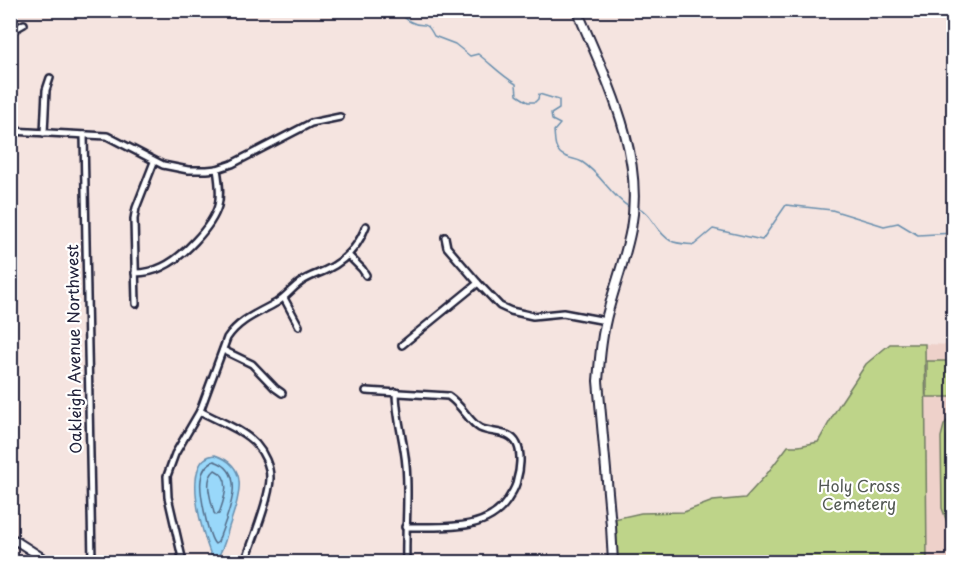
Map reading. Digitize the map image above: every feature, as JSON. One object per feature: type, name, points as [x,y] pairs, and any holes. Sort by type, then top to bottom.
[{"type":"main road","points":[[577,10],[624,127],[632,167],[634,193],[625,257],[601,344],[598,381],[613,562]]},
{"type":"street","points":[[10,32],[24,24]]},
{"type":"street","points":[[44,132],[46,90],[50,78]]},
{"type":"street","points":[[10,131],[113,138],[154,162],[189,170],[217,169],[244,158],[308,124],[340,117]]},
{"type":"street","name":"Oakleigh Avenue Northwest","points":[[84,135],[93,562]]},
{"type":"street","points":[[136,304],[134,228],[136,210],[154,162]]},
{"type":"street","points":[[135,273],[150,272],[164,266],[203,232],[218,204],[217,169]]},
{"type":"street","points":[[183,562],[168,497],[167,476],[175,454],[200,411],[233,330],[242,321],[284,298],[302,281],[335,265],[348,255],[366,226]]},
{"type":"street","points":[[445,237],[447,247],[500,306],[533,316],[563,313],[606,321]]},
{"type":"street","points":[[348,255],[366,276]]},
{"type":"street","points":[[402,345],[478,283]]},
{"type":"street","points":[[284,298],[299,326]]},
{"type":"street","points":[[223,350],[252,364],[282,393]]},
{"type":"street","points":[[366,391],[448,396],[457,401],[473,423],[481,428],[506,434],[517,444],[519,453],[517,484],[504,505],[494,515],[480,522],[466,525],[405,527]]},
{"type":"street","points":[[396,392],[406,464],[406,562]]},
{"type":"street","points":[[200,411],[241,433],[256,444],[266,460],[270,477],[269,489],[245,562]]},
{"type":"street","points":[[10,537],[49,562]]},
{"type":"shaded area","points":[[925,344],[953,345],[953,562],[927,562]]},
{"type":"green space","name":"Holy Cross Cemetery","points":[[890,344],[925,344],[927,562],[615,562],[614,519],[641,513],[684,512],[713,501],[745,498],[788,446],[818,442],[866,364]]},
{"type":"green space","points":[[927,361],[953,361],[953,397],[927,397]]},
{"type":"green space","points":[[953,413],[953,422],[947,437],[948,505],[953,519],[953,528],[947,522],[942,508],[941,437],[944,425]]},
{"type":"water","points":[[215,455],[227,460],[234,467],[239,485],[236,506],[217,558],[211,555],[196,499],[198,469],[204,459]]},
{"type":"waterway","points":[[395,10],[411,22],[428,27],[434,36],[455,44],[470,56],[478,54],[516,84],[517,95],[528,102],[535,102],[539,94],[559,100],[559,109],[551,114],[552,120],[560,124],[554,131],[558,151],[589,167],[629,207]]},
{"type":"waterway","points":[[637,207],[647,214],[661,233],[671,241],[694,245],[713,229],[762,240],[786,205],[832,210],[884,226],[898,223],[918,235],[954,233]]}]
